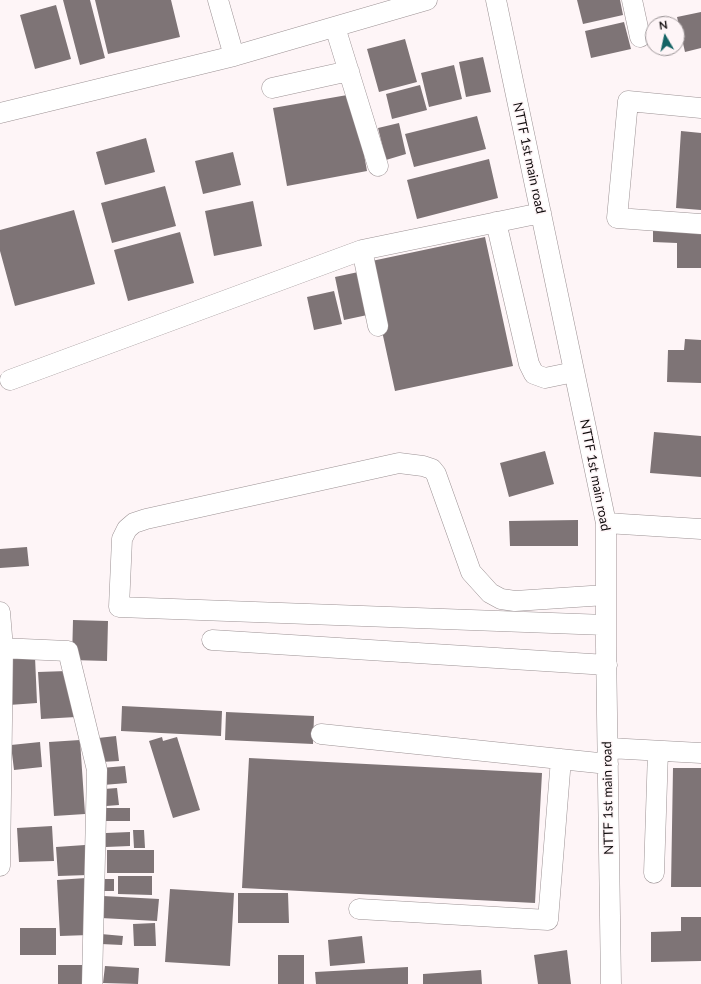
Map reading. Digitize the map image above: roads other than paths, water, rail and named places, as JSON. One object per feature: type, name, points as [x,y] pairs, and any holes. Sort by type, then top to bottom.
[{"type":"street","points":[[218,0],[234,56]]},
{"type":"street","points":[[0,113],[234,56],[427,0]]},
{"type":"street","name":"NTTF 1st main road","points":[[496,0],[606,523],[611,984]]},
{"type":"street","points":[[632,0],[640,37]]},
{"type":"street","points":[[335,27],[378,166]]},
{"type":"street","points":[[272,88],[348,71]]},
{"type":"street","points":[[701,108],[628,101],[617,218],[701,224]]},
{"type":"street","points":[[10,380],[362,250],[541,213]]},
{"type":"street","points":[[496,222],[528,364],[534,374],[545,378],[574,372]]},
{"type":"street","points":[[362,250],[378,326]]},
{"type":"street","points":[[606,595],[515,601],[501,599],[490,593],[471,572],[436,474],[432,469],[423,466],[399,463],[146,520],[134,524],[127,529],[122,539],[119,607],[606,625]]},
{"type":"street","points":[[606,523],[701,529]]},
{"type":"street","points":[[0,612],[0,866]]},
{"type":"street","points":[[212,640],[607,665]]},
{"type":"street","points":[[1,648],[68,651],[97,770],[92,984]]},
{"type":"street","points":[[321,734],[561,759],[658,751],[701,753]]},
{"type":"street","points":[[654,873],[658,751]]},
{"type":"street","points":[[359,909],[548,920],[561,759]]}]
